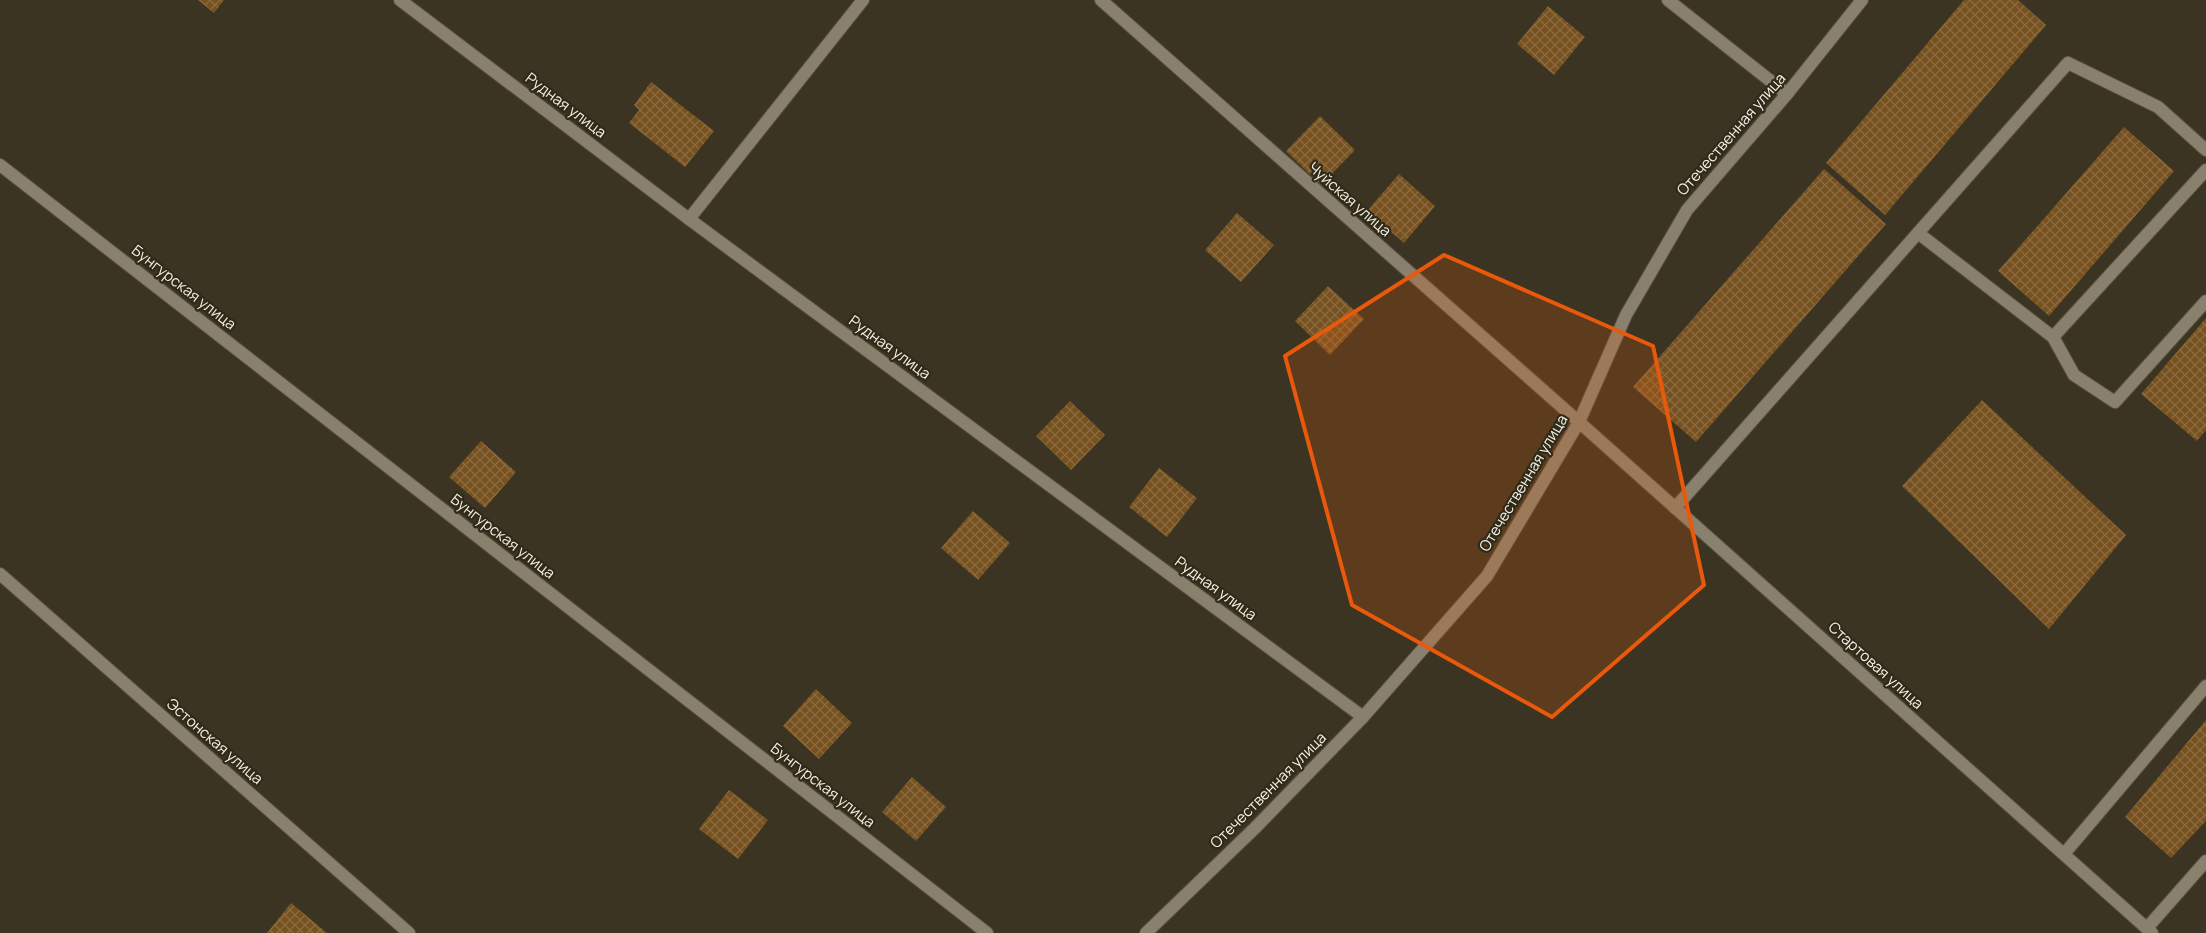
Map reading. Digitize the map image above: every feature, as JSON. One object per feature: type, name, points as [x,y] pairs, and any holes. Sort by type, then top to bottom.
[{"type":"street","name":"Рудная улица","points":[[400,0],[689,219],[1363,717]]},
{"type":"street","points":[[689,219],[863,0]]},
{"type":"street","name":"Чуйская улица","points":[[1101,0],[1579,422]]},
{"type":"street","points":[[1668,0],[1787,94]]},
{"type":"street","name":"Отечественная улица","points":[[1146,933],[1255,828],[1363,717],[1487,576],[1579,422],[1626,315],[1687,210],[1787,94],[1862,0]]},
{"type":"street","points":[[1675,508],[2068,63],[2158,107],[2206,150]]},
{"type":"street","name":"Бунгурская улица","points":[[0,165],[987,933]]},
{"type":"street","points":[[2053,337],[2206,170]]},
{"type":"street","points":[[1918,233],[2053,337],[2074,375],[2115,402],[2206,301]]},
{"type":"street","name":"Стартовая улица","points":[[1579,422],[2150,930]]},
{"type":"street","name":"Эстонская улица","points":[[0,574],[409,933]]},
{"type":"street","points":[[2064,854],[2206,686]]},
{"type":"street","points":[[2150,930],[2206,861]]},
{"type":"highlighted area","points":[[1444,255],[1653,346],[1704,585],[1552,717],[1352,605],[1285,356]]},
{"type":"building","points":[[198,0],[224,0],[214,13]]},
{"type":"building","points":[[1964,0],[2018,0],[2046,25],[1885,215],[1826,163]]},
{"type":"building","points":[[1548,6],[1585,37],[1554,75],[1517,44]]},
{"type":"building","points":[[651,82],[714,131],[685,167],[629,123],[639,110],[634,105]]},
{"type":"building","points":[[1320,116],[1355,150],[1321,185],[1286,151]]},
{"type":"building","points":[[2124,127],[2174,171],[2049,316],[1998,271]]},
{"type":"building","points":[[1824,169],[1886,224],[1696,442],[1633,387]]},
{"type":"building","points":[[1399,174],[1435,206],[1404,243],[1367,211]]},
{"type":"building","points":[[1237,213],[1274,245],[1241,282],[1205,250]]},
{"type":"building","points":[[1328,286],[1364,319],[1330,355],[1295,321]]},
{"type":"building","points":[[2206,318],[2206,430],[2197,441],[2141,394]]},
{"type":"building","points":[[1982,400],[2126,535],[2049,629],[1902,486]]},
{"type":"building","points":[[1070,401],[1105,435],[1071,470],[1036,436]]},
{"type":"building","points":[[481,441],[516,472],[485,508],[449,477]]},
{"type":"building","points":[[1159,468],[1197,498],[1167,537],[1129,507]]},
{"type":"building","points":[[973,511],[1010,543],[978,580],[941,548]]},
{"type":"building","points":[[816,689],[852,723],[819,759],[783,726]]},
{"type":"building","points":[[2206,720],[2206,821],[2171,858],[2125,817]]},
{"type":"building","points":[[912,777],[946,807],[916,841],[882,812]]},
{"type":"building","points":[[729,790],[768,820],[738,859],[699,829]]},
{"type":"building","points":[[291,903],[327,933],[267,933]]}]
